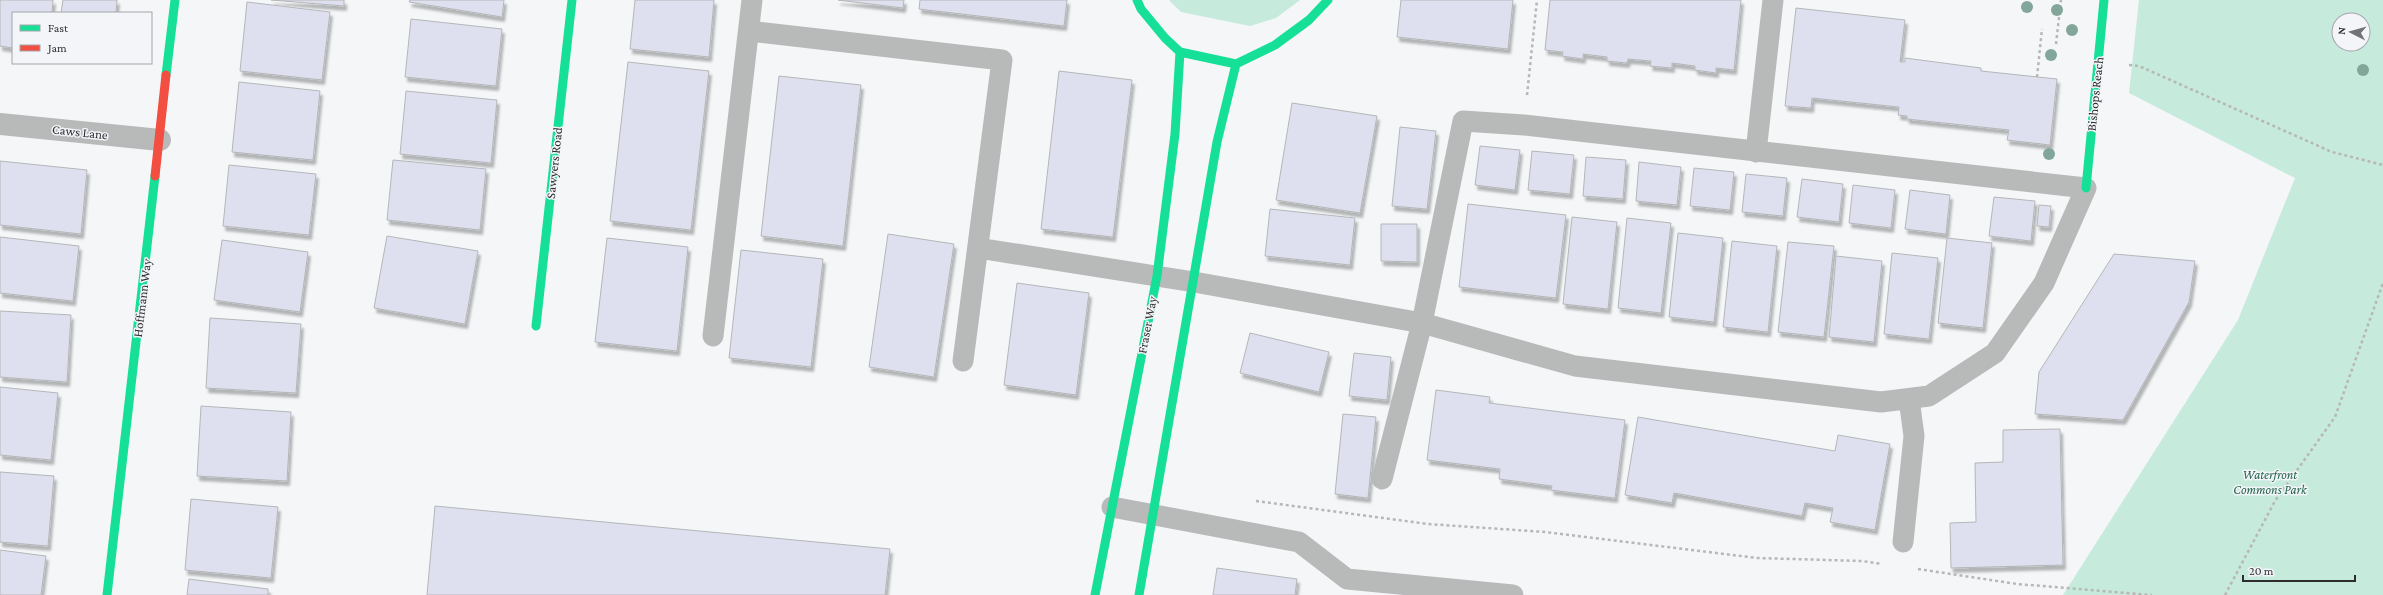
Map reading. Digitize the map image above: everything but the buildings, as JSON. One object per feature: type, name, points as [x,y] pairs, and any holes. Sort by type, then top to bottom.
[{"type":"street","name":"Hoffmann Way","points":[[107,595],[160,140],[174,0]]},
{"type":"street","name":"Sawyers Road","points":[[536,326],[572,0]]},
{"type":"street","points":[[1137,0],[1142,9],[1165,38],[1180,52],[1236,64],[1275,45],[1309,20],[1328,0]]},
{"type":"street","name":"Bishops Reach","points":[[2086,188],[2104,0]]},
{"type":"street","name":"Fraser Way","points":[[1095,595],[1157,276],[1175,141],[1180,52]]},
{"type":"street","points":[[1139,595],[1217,142],[1236,64]]},
{"type":"street","name":"Caws Lane","points":[[0,124],[160,140]]},
{"type":"lane","points":[[713,336],[752,0]]},
{"type":"lane","points":[[1756,152],[1773,0]]},
{"type":"lane","points":[[749,31],[1002,60],[963,361]]},
{"type":"lane","points":[[978,248],[1194,282],[1422,323],[1576,366],[1880,402],[1929,396],[1995,353],[2044,283],[2086,188],[1524,125],[1463,121],[1422,323],[1382,479]]},
{"type":"lane","points":[[1903,542],[1914,436],[1909,398]]},
{"type":"lane","points":[[1112,506],[1299,542],[1346,587],[1513,595]]},
{"type":"path","points":[[1524,125],[1537,0]]},
{"type":"path","points":[[2056,44],[2061,0]]},
{"type":"path","points":[[2037,77],[2042,29]]},
{"type":"path","points":[[2127,65],[2139,66],[2332,152],[2383,165]]},
{"type":"path","points":[[2225,595],[2275,501],[2335,417],[2383,283]]},
{"type":"path","points":[[1248,500],[1428,524],[1545,532],[1757,558],[1862,561],[1884,564]]},
{"type":"path","points":[[1915,569],[2017,584],[2152,595]]},
{"type":"green space","points":[[1169,0],[1300,0],[1276,18],[1250,26],[1181,12]]},
{"type":"green space","name":"Waterfront Commons Park","points":[[2139,0],[2383,0],[2383,595],[2063,595],[2238,320],[2295,178],[2129,93]]},
{"type":"traffic: fast","points":[[166,75],[175,0]]},
{"type":"traffic: fast","points":[[536,326],[572,0]]},
{"type":"traffic: fast","points":[[1137,0],[1141,9],[1165,38],[1180,52],[1236,64],[1275,45],[1309,20],[1328,0]]},
{"type":"traffic: fast","points":[[2086,188],[2104,0]]},
{"type":"traffic: fast","points":[[1095,595],[1157,276],[1175,134],[1180,52]]},
{"type":"traffic: fast","points":[[1139,595],[1217,142],[1236,64]]},
{"type":"traffic: fast","points":[[107,595],[155,176]]},
{"type":"traffic: jam","points":[[155,176],[166,75]]}]
